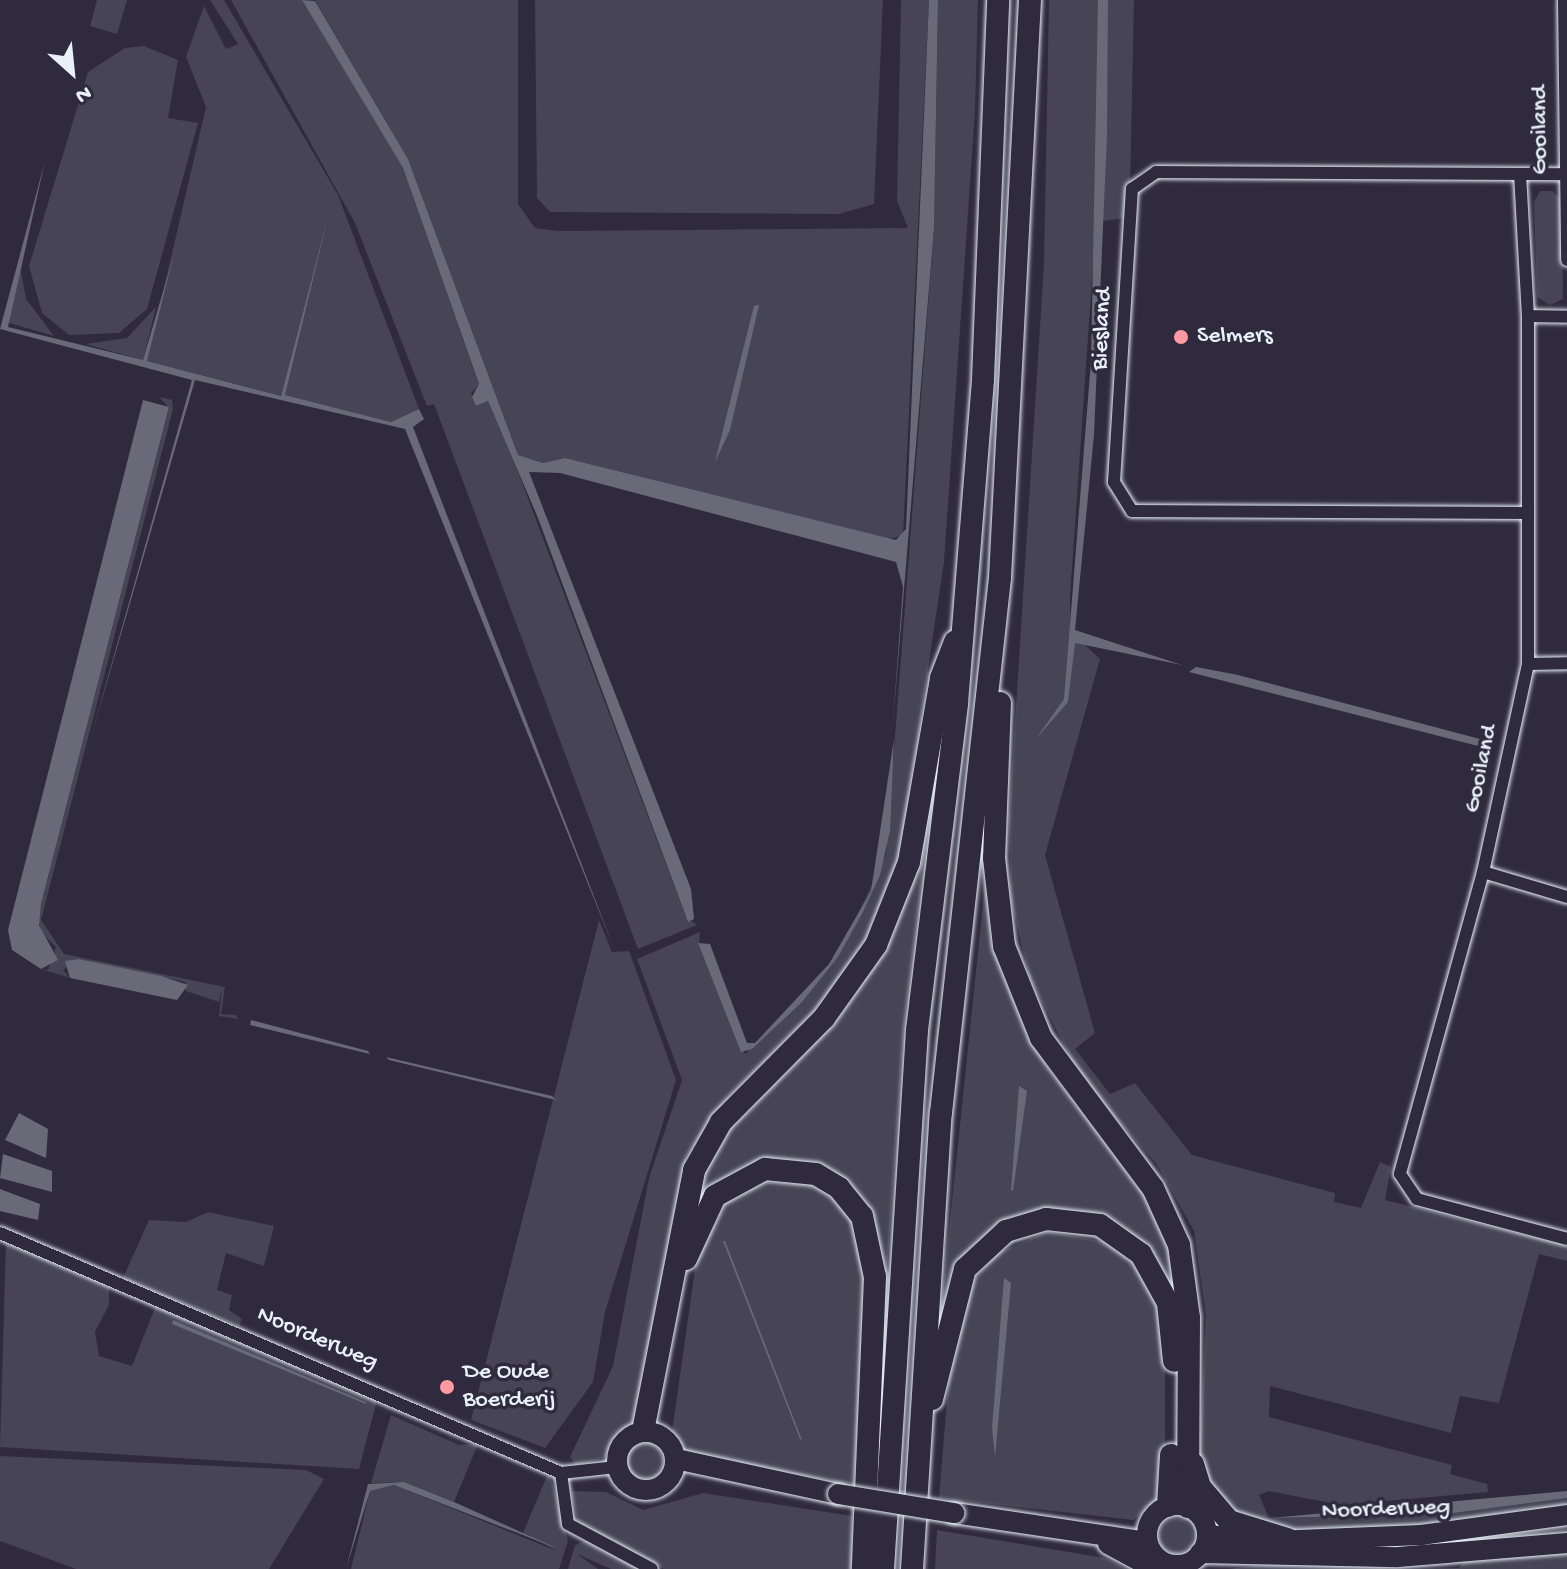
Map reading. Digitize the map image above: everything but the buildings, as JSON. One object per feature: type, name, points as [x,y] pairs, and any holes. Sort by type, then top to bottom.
[{"type":"highway","points":[[883,1569],[917,1030],[965,615],[998,0]]},
{"type":"highway","points":[[912,1569],[941,1113],[1000,578],[1030,0]]},
{"type":"highway","points":[[1000,578],[1006,648],[994,858],[1004,946],[1048,1049],[1171,1223],[1186,1276],[1185,1417],[1178,1506]]},
{"type":"highway","points":[[650,1432],[694,1170],[721,1122],[824,1018],[876,945],[909,862],[941,678],[965,615]]},
{"type":"highway","points":[[650,1432],[691,1235],[715,1196],[738,1178],[778,1168],[816,1174],[839,1188],[869,1232],[875,1277],[863,1569]]},
{"type":"highway","points":[[915,1486],[944,1328],[965,1269],[1006,1231],[1062,1218],[1124,1239],[1163,1288],[1174,1352],[1178,1506]]},
{"type":"highway","points":[[1185,1417],[1193,1467],[1211,1505],[1246,1530],[1290,1548]]},
{"type":"main road","points":[[674,1467],[657,1489],[637,1489],[617,1467],[625,1439],[650,1432],[674,1467],[1053,1528],[1147,1534]]},
{"type":"main road","points":[[1085,1537],[1147,1534],[1178,1506],[1205,1552],[1175,1565],[1157,1558],[1147,1534]]},
{"type":"main road","name":"Noorderweg","points":[[1205,1552],[1473,1532],[1567,1515]]},
{"type":"main road","points":[[1053,1528],[1119,1546],[1154,1569]]},
{"type":"main road","name":"Noorderweg","points":[[1205,1552],[1290,1548],[1398,1563],[1567,1543]]},
{"type":"street","name":"Gooiland","points":[[1564,0],[1563,174],[1567,260]]},
{"type":"street","name":"Biesland","points":[[1524,513],[1132,511],[1114,482],[1139,179],[1156,172],[1563,174]]},
{"type":"street","name":"Gooiland","points":[[1520,174],[1528,316],[1524,513],[1528,664],[1483,872],[1400,1185],[1417,1199],[1567,1239]]},
{"type":"street","points":[[1528,316],[1567,317]]},
{"type":"street","points":[[1528,664],[1567,663]]},
{"type":"street","points":[[1483,872],[1567,897]]},
{"type":"street","name":"Noorderweg","points":[[0,1233],[561,1473],[617,1467]]},
{"type":"street","points":[[561,1473],[568,1524],[652,1569]]},
{"type":"shaded area","points":[[97,0],[127,0],[117,34],[90,26]]},
{"type":"shaded area","points":[[210,0],[224,0],[338,195],[419,409],[391,422],[285,395],[332,203],[281,396],[147,361],[206,107],[186,57],[204,6],[226,49],[238,44]]},
{"type":"shaded area","points":[[231,0],[302,0],[403,168],[479,385],[471,393],[476,406],[488,401],[515,464],[686,917],[697,925],[638,949],[434,404],[427,406],[355,223]]},
{"type":"shaded area","points":[[315,0],[518,0],[518,204],[535,228],[558,231],[908,228],[897,201],[901,0],[929,0],[903,536],[887,539],[565,458],[543,463],[518,455],[408,159]]},
{"type":"shaded area","points":[[535,0],[883,0],[874,204],[839,214],[550,212],[537,198]]},
{"type":"shaded area","points":[[938,0],[978,0],[975,111],[944,562],[898,870],[869,940],[819,1006],[729,1096],[686,1156],[636,1421],[604,1458],[576,1465],[570,1457],[613,1366],[649,1178],[682,1080],[637,959],[700,932],[699,946],[745,1054],[838,957],[886,854],[934,228]]},
{"type":"shaded area","points":[[1049,0],[1134,0],[1130,191],[1126,218],[1096,222],[1070,597],[1070,631],[1100,659],[1045,855],[1095,1033],[1075,1049],[1110,1094],[1135,1083],[1192,1155],[1335,1193],[1334,1202],[1361,1208],[1380,1162],[1391,1167],[1385,1200],[1567,1246],[1567,1261],[1539,1254],[1499,1403],[1460,1396],[1451,1433],[1270,1386],[1269,1417],[1452,1465],[1450,1474],[1487,1484],[1488,1492],[1341,1505],[1269,1491],[1259,1495],[1269,1518],[1446,1514],[1567,1498],[1567,1509],[1450,1525],[1292,1531],[1227,1511],[1199,1466],[1206,1315],[1194,1231],[1156,1163],[1083,1082],[1030,978],[1011,902],[1009,818],[1044,263]]},
{"type":"shaded area","points":[[144,46],[178,60],[168,118],[198,123],[147,309],[119,333],[69,335],[42,313],[29,266],[88,72],[125,48]]},
{"type":"shaded area","points":[[1540,191],[1552,191],[1562,200],[1563,299],[1550,305],[1537,297],[1534,202]]},
{"type":"shaded area","points":[[20,267],[26,299],[54,336],[6,322]]},
{"type":"shaded area","points":[[156,307],[143,360],[85,344],[127,338]]},
{"type":"shaded area","points":[[159,397],[172,400],[173,409],[41,920],[64,954],[225,987],[221,1014],[236,1015],[238,1019],[219,1016],[222,987],[219,1002],[186,991],[185,982],[79,959],[63,970],[70,978],[41,969],[48,970],[56,947],[42,933],[38,920],[41,904],[169,408]]},
{"type":"shaded area","points":[[931,798],[903,1033],[887,1272],[880,1271],[864,1210],[785,1164],[692,1224],[696,1185],[717,1141],[858,986]]},
{"type":"shaded area","points":[[987,865],[1024,1024],[1049,1070],[1167,1225],[1181,1353],[1147,1252],[1035,1215],[950,1289],[940,1317]]},
{"type":"shaded area","points":[[599,920],[612,952],[629,951],[676,1080],[605,1312],[593,1382],[545,1448],[471,1420]]},
{"type":"shaded area","points":[[763,1182],[809,1184],[839,1202],[853,1222],[865,1280],[854,1484],[689,1455],[672,1432],[696,1262],[726,1202]]},
{"type":"shaded area","points":[[208,1212],[274,1226],[264,1266],[226,1253],[217,1290],[232,1295],[229,1310],[242,1319],[239,1326],[123,1278],[149,1220],[186,1222]]},
{"type":"shaded area","points":[[1047,1232],[1107,1242],[1137,1267],[1155,1298],[1165,1356],[1165,1475],[1160,1500],[1133,1520],[939,1498],[950,1363],[969,1287],[995,1254]]},
{"type":"shaded area","points":[[6,1242],[109,1283],[109,1305],[95,1332],[99,1356],[132,1366],[156,1305],[377,1400],[359,1469],[0,1447]]},
{"type":"shaded area","points":[[391,1415],[459,1445],[478,1444],[454,1502],[404,1482],[371,1483]]},
{"type":"shaded area","points":[[645,1443],[657,1449],[663,1461],[657,1473],[645,1479],[633,1473],[627,1461],[633,1449]]},
{"type":"shaded area","points":[[0,1456],[306,1470],[324,1479],[269,1569],[76,1569],[0,1541]]},
{"type":"shaded area","points":[[549,1471],[568,1541],[559,1569],[351,1569],[370,1491],[394,1485],[557,1551],[523,1533]]},
{"type":"shaded area","points":[[571,1491],[606,1492],[643,1510],[703,1493],[852,1516],[852,1569],[664,1569],[578,1522]]},
{"type":"shaded area","points":[[1176,1519],[1188,1524],[1193,1536],[1188,1548],[1176,1553],[1164,1548],[1159,1536],[1164,1524]]},
{"type":"shaded area","points":[[937,1530],[1105,1558],[1127,1569],[935,1569]]},
{"type":"shaded area","points":[[590,1539],[646,1569],[611,1569],[577,1554],[598,1569],[568,1569],[575,1545]]},
{"type":"shaded area","points":[[1567,1553],[1567,1569],[1403,1569],[1459,1568],[1465,1559]]},
{"type":"shaded area","points":[[1355,1564],[1388,1569],[1229,1569],[1259,1565]]},
{"type":"water","points":[[302,0],[315,1],[408,159],[518,455],[543,463],[565,458],[896,540],[906,529],[929,0],[938,0],[934,228],[892,734],[903,587],[896,562],[560,473],[529,472],[691,889],[694,919],[688,922],[538,518],[488,401],[476,406],[472,397],[479,384],[403,168]]},
{"type":"water","points":[[1098,0],[1108,0],[1107,135],[1094,435],[1075,630],[1182,665],[1075,643],[1068,702],[1035,740],[1064,699],[1091,361]]},
{"type":"water","points":[[45,161],[8,327],[143,360],[174,254],[147,361],[281,396],[332,202],[285,395],[391,422],[419,409],[424,419],[413,427],[615,951],[405,429],[195,380],[89,744],[192,380],[0,329]]},
{"type":"water","points":[[759,305],[730,430],[715,462],[754,306]]},
{"type":"water","points":[[143,400],[169,407],[41,904],[39,925],[58,960],[41,969],[12,950],[8,930]]},
{"type":"water","points":[[1196,667],[1238,675],[1480,739],[1478,746],[1189,672]]},
{"type":"water","points":[[894,739],[890,831],[880,875],[863,912],[838,957],[802,1002],[752,1049],[741,1052],[698,943],[710,944],[747,1043],[755,1043],[829,964],[871,891]]},
{"type":"water","points":[[79,959],[161,976],[188,985],[177,1000],[70,978],[65,961]]},
{"type":"water","points":[[251,1020],[368,1051],[370,1054],[250,1025]]},
{"type":"water","points":[[386,1057],[552,1096],[556,1100],[389,1060]]},
{"type":"water","points":[[1019,1086],[1027,1091],[1013,1191],[1011,1190]]},
{"type":"water","points":[[19,1113],[48,1129],[46,1158],[5,1140]]},
{"type":"water","points":[[3,1154],[52,1171],[52,1192],[0,1178]]},
{"type":"water","points":[[0,1189],[40,1204],[38,1220],[0,1211]]},
{"type":"water","points":[[725,1241],[802,1440],[800,1439]]},
{"type":"water","points":[[1004,1278],[1011,1283],[995,1457],[992,1428]]},
{"type":"water","points":[[173,1320],[365,1402],[366,1404],[172,1324]]},
{"type":"water","points":[[404,1482],[561,1550],[394,1485],[370,1491],[346,1569],[368,1484]]},
{"type":"water","points":[[1567,1491],[1567,1498],[1446,1514],[1269,1518]]},
{"type":"place","name":"Selmers","points":[[1181,337]]},
{"type":"place","name":"De Oude Boerderij","points":[[447,1387]]}]
